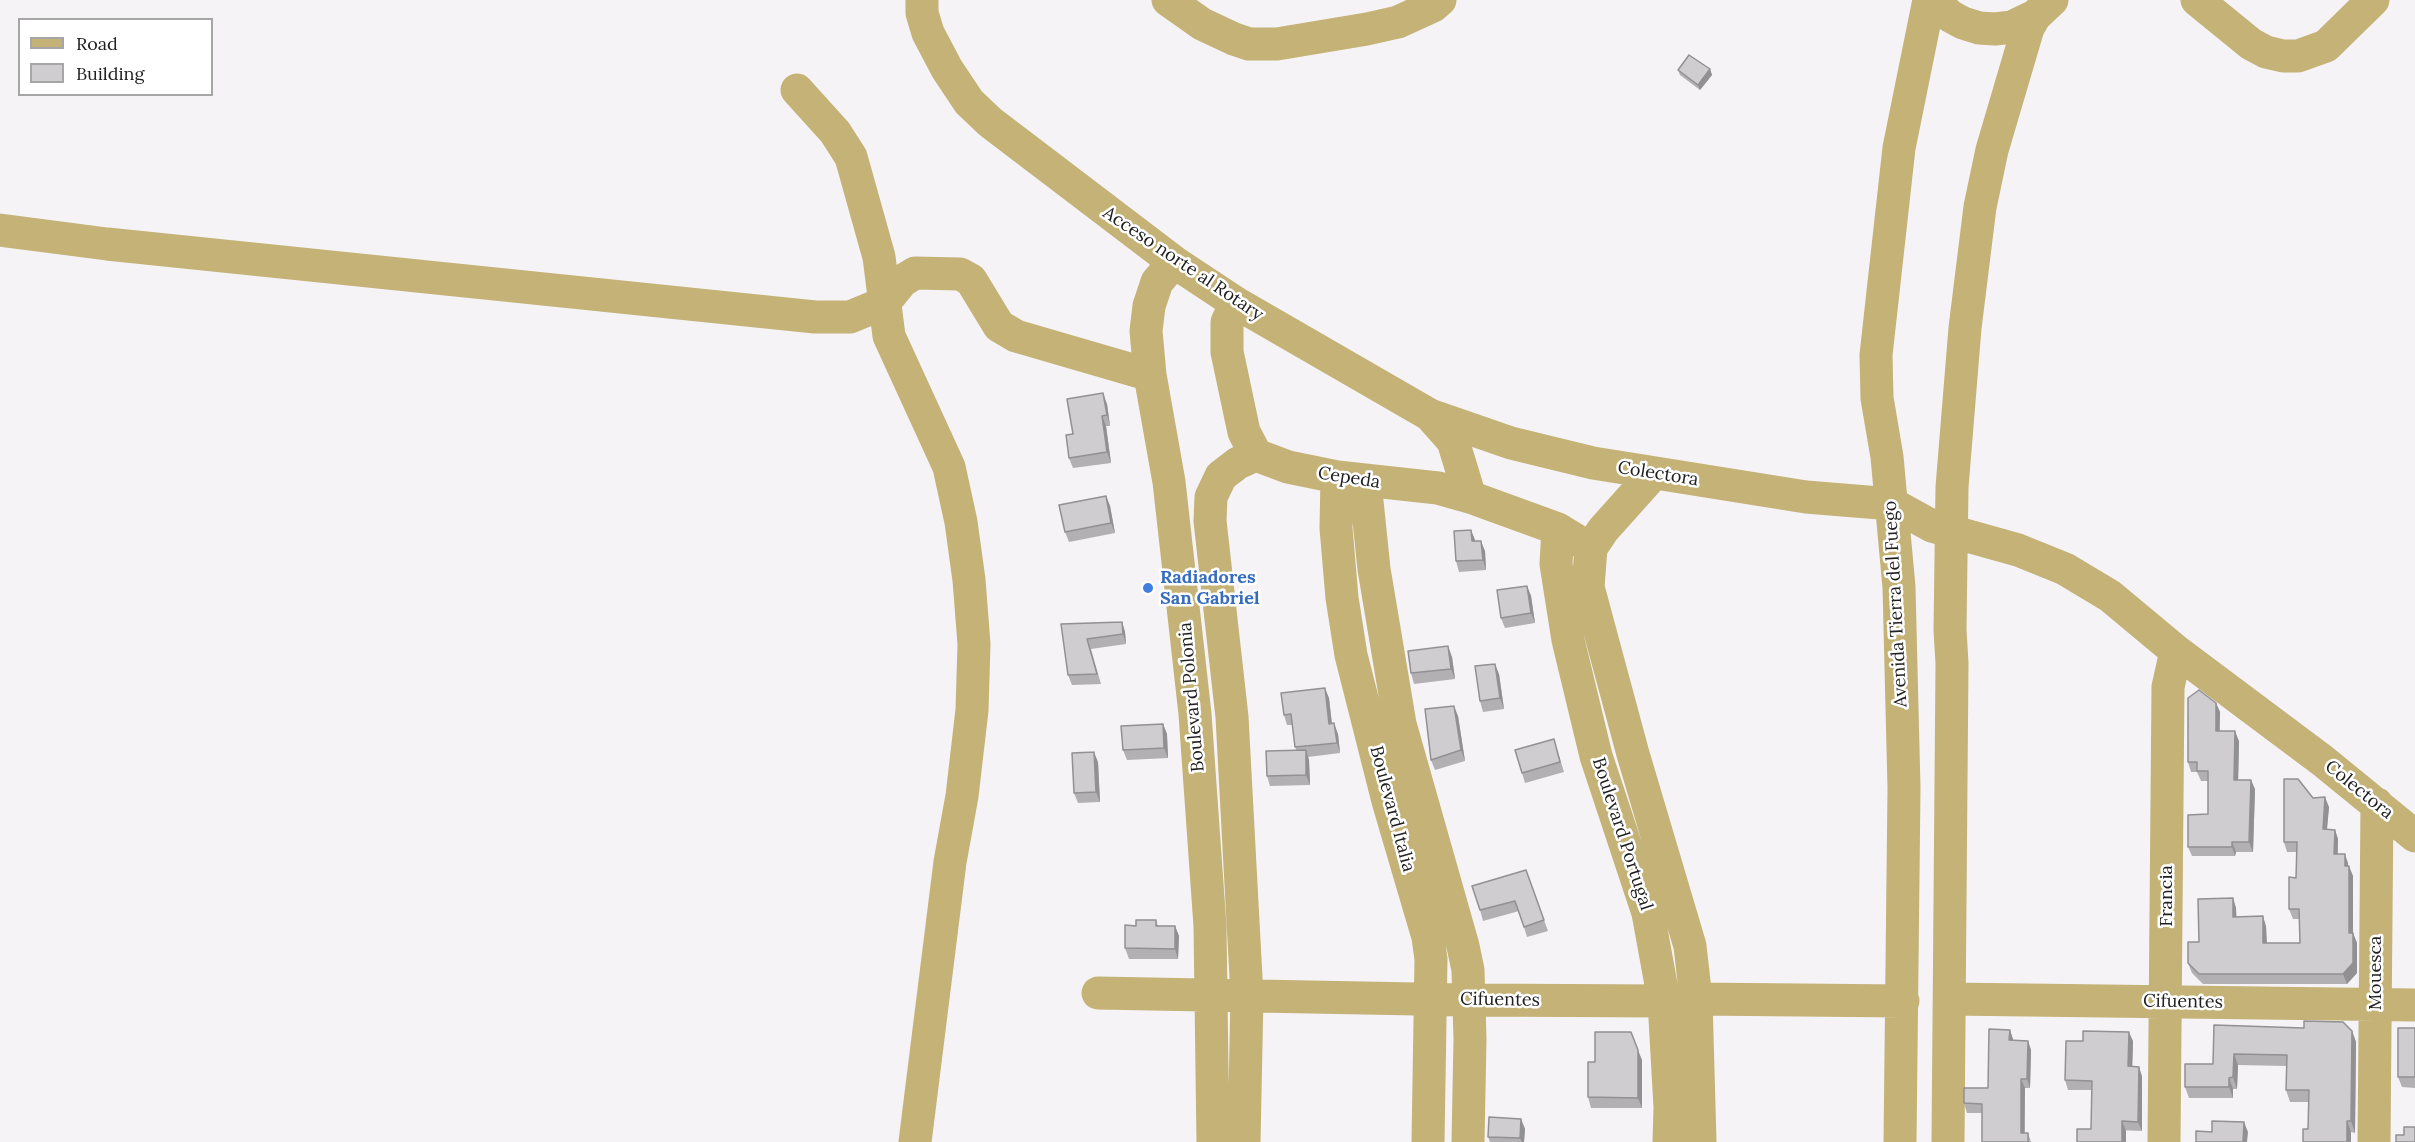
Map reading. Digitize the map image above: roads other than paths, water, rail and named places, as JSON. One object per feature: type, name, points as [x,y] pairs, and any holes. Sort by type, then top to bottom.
[{"type":"street","name":"Acceso norte al Rotary","points":[[922,0],[922,13],[928,33],[947,69],[969,102],[1008,136],[1174,262],[1236,303],[1430,415],[1453,441],[1470,497]]},
{"type":"street","points":[[1168,0],[1202,24],[1234,39],[1249,44],[1277,44],[1398,22],[1433,6],[1440,0]]},
{"type":"street","points":[[1931,0],[1950,16],[1963,23],[1979,28],[1995,29],[2012,27],[2048,7]]},
{"type":"street","name":"Avenida Tierra del Fuego","points":[[1900,1142],[1904,788],[1899,587],[1892,504],[1877,398],[1876,355],[1899,148],[1931,0]]},
{"type":"street","points":[[2197,0],[2251,44],[2266,52],[2283,56],[2298,56],[2326,46],[2373,0]]},
{"type":"street","points":[[1948,1142],[1952,487],[1965,328],[1980,207],[1992,150],[2028,28],[2048,7]]},
{"type":"street","points":[[797,90],[835,132],[851,157],[879,256],[889,336],[949,467],[961,522],[969,580],[974,644],[972,710],[962,796],[950,862],[915,1142]]},
{"type":"street","points":[[0,230],[118,245],[815,317],[850,317],[884,303],[902,281],[915,273],[960,274],[971,280],[999,326],[1016,336],[1150,375]]},
{"type":"street","name":"Boulevard Polonia","points":[[1174,262],[1157,282],[1149,306],[1146,331],[1150,375],[1169,482],[1196,714],[1210,926],[1213,1142]]},
{"type":"street","points":[[1236,303],[1227,322],[1227,352],[1244,432],[1256,455]]},
{"type":"street","name":"Colectora","points":[[1430,415],[1511,443],[1593,463],[1806,497],[1892,504],[1932,526],[2018,550],[2065,570],[2110,596],[2176,651],[2301,745],[2415,836]]},
{"type":"street","name":"Boulevard Polonia","points":[[1244,1142],[1247,996],[1232,717],[1210,521],[1211,497],[1221,476],[1238,463],[1256,455]]},
{"type":"street","name":"Cepeda","points":[[1256,455],[1288,467],[1351,480],[1438,488],[1470,497],[1558,529],[1591,548]]},
{"type":"street","points":[[1591,548],[1602,530],[1654,473]]},
{"type":"street","name":"Boulevard Italia","points":[[1351,480],[1336,528],[1342,598],[1351,655],[1388,801],[1428,937],[1431,959],[1428,1142]]},
{"type":"street","name":"Boulevard Italia","points":[[1351,480],[1374,569],[1400,724],[1468,970],[1470,1000],[1468,1142]]},
{"type":"street","name":"Boulevard Portugal","points":[[1558,529],[1556,564],[1568,640],[1596,756],[1648,913],[1664,1001],[1670,1107],[1669,1142]]},
{"type":"street","name":"Boulevard Portugal","points":[[1591,548],[1588,587],[1630,742],[1690,946],[1696,999],[1700,1142]]},
{"type":"street","name":"Francia","points":[[2164,1142],[2168,687],[2176,651]]},
{"type":"street","name":"Mouesca","points":[[2374,1142],[2377,804]]},
{"type":"street","name":"Cifuentes","points":[[1098,993],[1470,1000],[1903,1001]]},
{"type":"street","name":"Cifuentes","points":[[1950,999],[2415,1005]]},
{"type":"place","name":"Radiadores San Gabriel","points":[[1148,588]]}]
